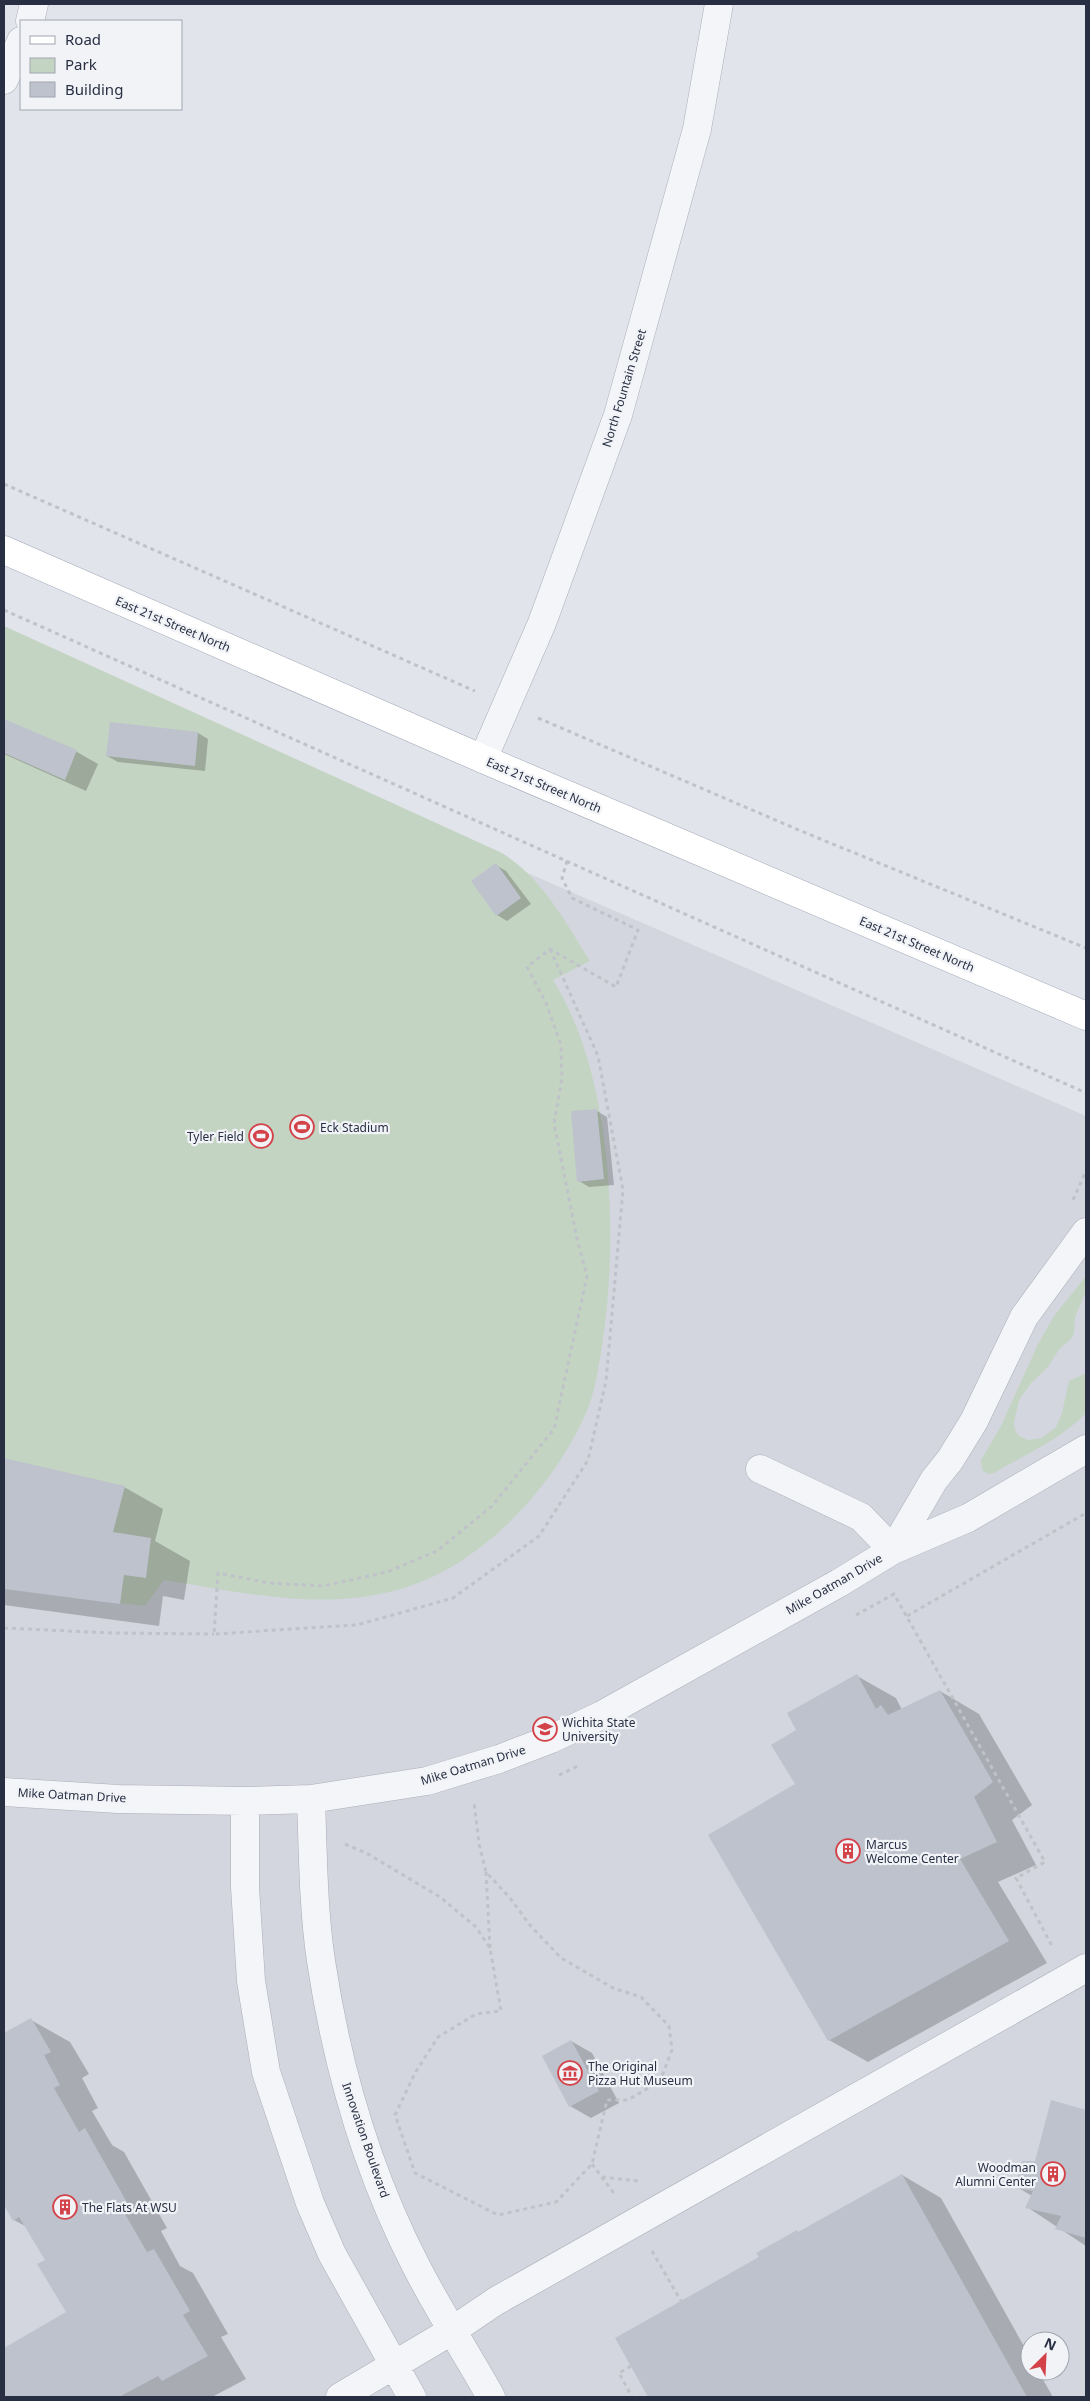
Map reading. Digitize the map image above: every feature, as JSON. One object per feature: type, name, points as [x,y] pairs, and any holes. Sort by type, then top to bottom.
[{"type":"main road","name":"East 21st Street North","points":[[4,550],[483,759],[1086,1016]]},
{"type":"street","points":[[30,20],[34,4]]},
{"type":"street","name":"North Fountain Street","points":[[483,759],[542,623],[618,415],[697,129],[719,4]]},
{"type":"street","points":[[4,80],[20,43]]},
{"type":"street","name":"Mike Oatman Drive","points":[[894,1550],[934,1480],[950,1460],[974,1420],[1024,1316],[1086,1232]]},
{"type":"street","name":"Mike Oatman Drive","points":[[4,1792],[118,1799],[245,1801],[311,1799],[427,1781],[499,1759],[551,1739],[647,1691],[840,1583],[894,1550],[968,1518],[1086,1449]]},
{"type":"street","points":[[760,1469],[861,1517],[894,1550]]},
{"type":"street","name":"Innovation Boulevard","points":[[311,1799],[312,1842],[321,1960],[338,2052],[354,2113],[368,2155],[416,2267],[492,2397]]},
{"type":"street","points":[[245,1801],[245,1887],[251,1981],[266,2072],[310,2203],[332,2254],[412,2397]]},
{"type":"street","points":[[340,2397],[453,2330],[496,2301],[1078,1973]]},
{"type":"path","points":[[4,484],[506,705],[801,831],[1086,948]]},
{"type":"path","points":[[4,610],[1086,1093]]},
{"type":"path","points":[[550,949],[616,987],[638,930],[572,898],[562,878],[567,861]]},
{"type":"path","points":[[214,1634],[218,1574],[269,1583],[323,1586],[387,1572],[437,1551],[492,1506],[554,1429],[587,1276],[577,1239],[554,1122],[562,1079],[561,1045],[546,1003],[527,967],[550,949]]},
{"type":"path","points":[[4,1628],[112,1633],[214,1634],[357,1625],[453,1598],[539,1536],[588,1460],[606,1381],[623,1190],[598,1056],[550,949]]},
{"type":"path","points":[[907,1616],[1086,1513]]},
{"type":"path","points":[[848,1620],[894,1594],[1045,1862],[1016,1878],[1078,1973]]},
{"type":"path","points":[[550,1778],[568,1772],[585,1763]]},
{"type":"path","points":[[484,1799],[474,1802],[479,1844],[486,1872],[490,1948],[501,2011],[476,2014],[438,2037],[415,2073],[395,2115],[415,2174],[498,2215],[556,2202],[592,2164],[608,2100],[628,2100],[660,2081],[672,2050],[669,2026],[641,1997],[613,1988],[561,1958],[486,1872]]},
{"type":"path","points":[[312,1842],[348,1844],[392,1868],[440,1897],[476,1927],[490,1948]]},
{"type":"path","points":[[630,2366],[618,2373],[632,2397]]},
{"type":"shaded area","name":"Wichita State University","points":[[4,645],[1086,1116],[1086,2397],[4,2397]]},
{"type":"green space","name":"Tyler Field","points":[[4,626],[502,853],[517,864],[541,888],[562,916],[590,961],[553,980],[573,1019],[588,1062],[599,1109],[606,1158],[610,1207],[610,1256],[602,1346],[594,1390],[585,1415],[572,1441],[536,1493],[515,1516],[492,1538],[467,1557],[440,1573],[413,1585],[382,1594],[320,1600],[258,1595],[164,1580],[145,1606],[4,1589]]},
{"type":"green space","points":[[1086,1276],[1086,1291],[1075,1317],[1074,1334],[1060,1348],[1048,1367],[1031,1383],[1019,1400],[1014,1422],[1015,1430],[1019,1436],[1028,1440],[1042,1438],[1056,1427],[1062,1413],[1069,1381],[1086,1373],[1086,1413],[1054,1439],[989,1474],[982,1470],[981,1460],[1001,1426],[1038,1344],[1054,1316]]},
{"type":"building","points":[[4,719],[77,750],[65,780],[4,753]]},
{"type":"building","points":[[110,722],[198,732],[195,766],[106,756]]},
{"type":"building","points":[[496,863],[521,898],[496,916],[471,881]]},
{"type":"building","points":[[597,1109],[604,1179],[577,1182],[571,1111]]},
{"type":"building","points":[[4,1458],[125,1486],[113,1532],[151,1538],[146,1578],[124,1575],[120,1604],[4,1589]]},
{"type":"building","name":"Marcus Welcome Center","points":[[857,1674],[876,1709],[881,1705],[888,1715],[940,1690],[993,1782],[974,1797],[997,1842],[960,1859],[1009,1941],[828,2041],[708,1835],[795,1784],[771,1745],[796,1730],[787,1713]]},
{"type":"building","name":"The Flats At WSU","points":[[31,2018],[51,2052],[44,2055],[60,2085],[54,2088],[79,2132],[85,2128],[129,2206],[122,2209],[147,2252],[154,2249],[190,2311],[183,2315],[208,2356],[162,2381],[158,2376],[119,2397],[4,2397],[4,2348],[66,2312],[37,2264],[45,2260],[19,2217],[13,2221],[4,2205],[4,2033]]},
{"type":"building","name":"The Original Pizza Hut Museum","points":[[571,2040],[599,2091],[569,2107],[542,2056]]},
{"type":"building","name":"Woodman Alumni Center","points":[[1051,2100],[1086,2110],[1086,2238],[1055,2229],[1061,2216],[1025,2208],[1033,2191],[1015,2188],[1022,2161],[1035,2161]]},
{"type":"building","points":[[902,2174],[1027,2397],[648,2397],[615,2338],[759,2257],[756,2253],[797,2230],[798,2232]]},
{"type":"place","name":"Eck Stadium","points":[[302,1127]]},
{"type":"place","name":"Tyler Field","points":[[261,1136]]},
{"type":"place","name":"Wichita State University","points":[[545,1729]]},
{"type":"place","name":"Marcus Welcome Center","points":[[848,1851]]},
{"type":"place","name":"The Original Pizza Hut Museum","points":[[570,2073]]},
{"type":"place","name":"Woodman Alumni Center","points":[[1053,2174]]},
{"type":"place","name":"The Flats At WSU","points":[[65,2207]]}]
